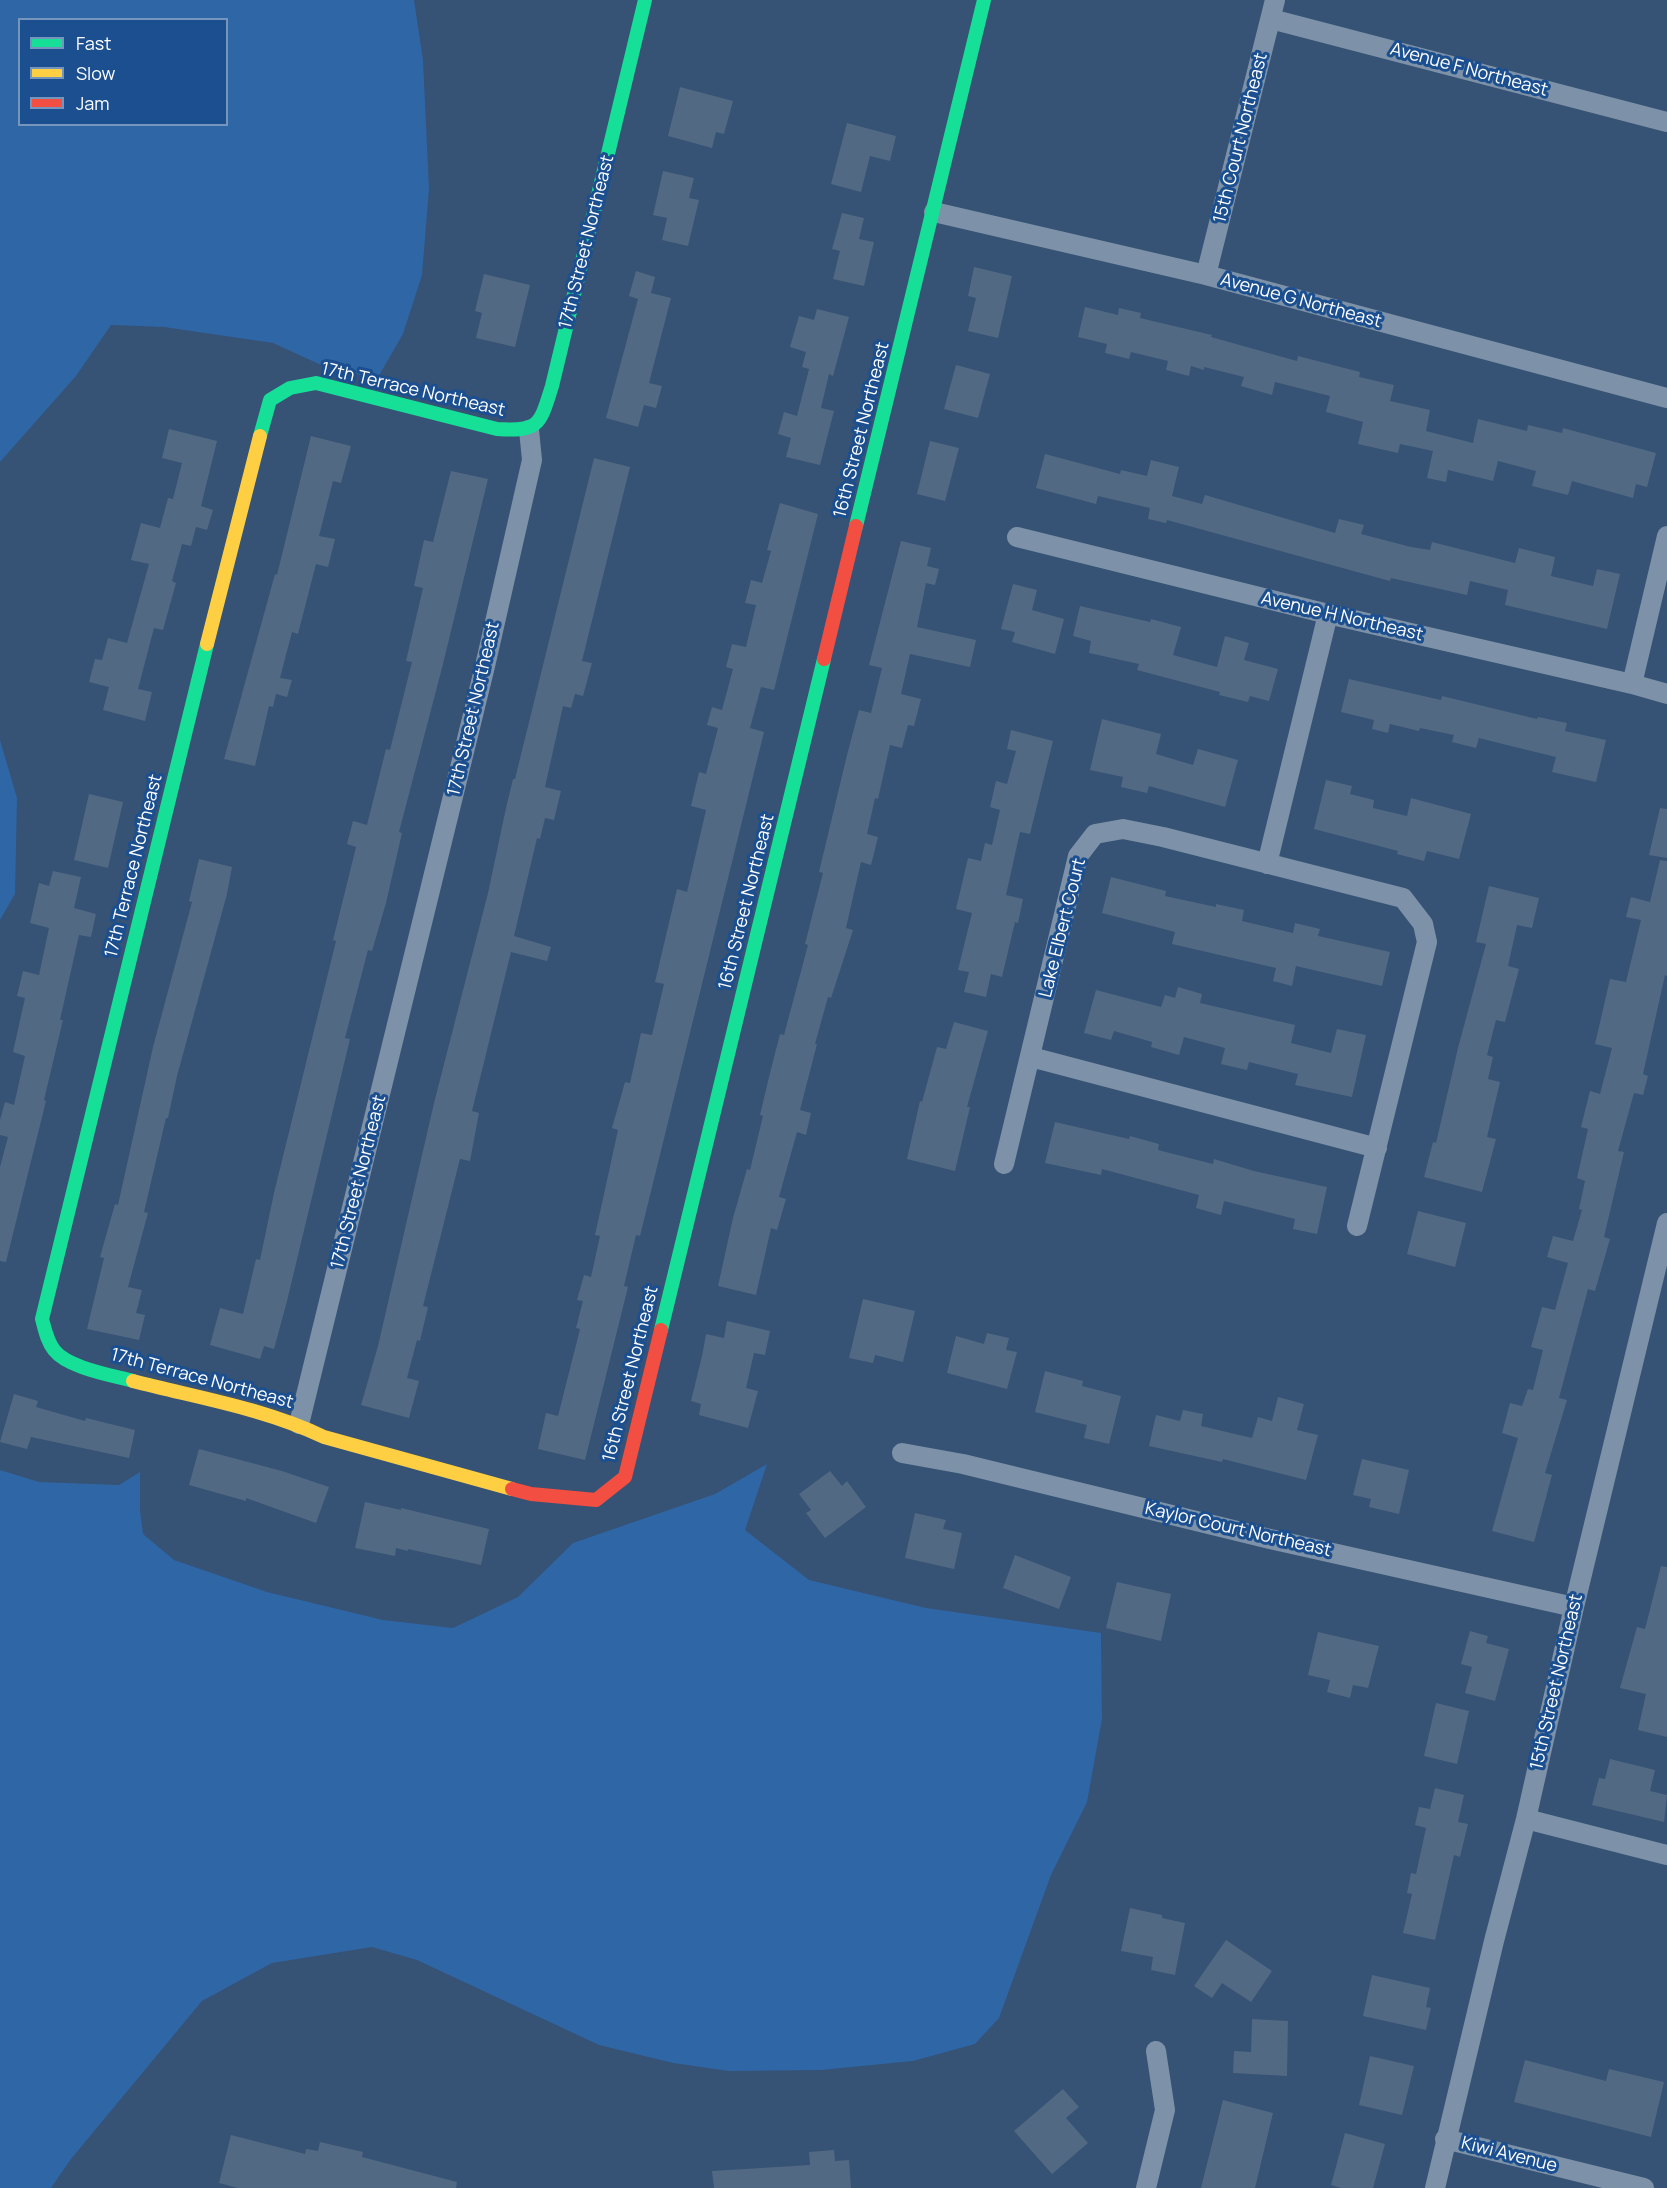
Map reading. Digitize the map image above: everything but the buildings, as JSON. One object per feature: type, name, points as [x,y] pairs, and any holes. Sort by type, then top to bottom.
[{"type":"street","name":"17th Street Northeast","points":[[299,1424],[485,666],[532,460],[529,430],[541,421],[552,386],[645,0]]},
{"type":"street","name":"16th Street Northeast","points":[[299,1424],[324,1437],[531,1494],[596,1500],[625,1477],[984,0]]},
{"type":"street","name":"Avenue F Northeast","points":[[1273,9],[1667,122]]},
{"type":"street","name":"15th Court Northeast","points":[[1206,275],[1273,9]]},
{"type":"street","name":"Avenue G Northeast","points":[[934,212],[1206,275],[1667,398]]},
{"type":"street","name":"17th Terrace Northeast","points":[[299,1424],[250,1410],[137,1384],[63,1358],[48,1341],[42,1319],[52,1273],[235,531],[270,400],[290,388],[316,383],[497,429],[520,432],[529,430]]},
{"type":"street","points":[[1632,684],[1667,536]]},
{"type":"street","name":"Avenue H Northeast","points":[[1017,537],[1328,614],[1667,694]]},
{"type":"street","points":[[1267,864],[1328,614]]},
{"type":"street","name":"Lake Elbert Court","points":[[1004,1164],[1078,856],[1095,834],[1123,829],[1403,898],[1424,924],[1427,942],[1357,1226]]},
{"type":"street","points":[[1031,1057],[1377,1148]]},
{"type":"street","name":"15th Street Northeast","points":[[1435,2188],[1445,2139],[1526,1819],[1574,1607],[1667,1224]]},
{"type":"street","name":"Kaylor Court Northeast","points":[[902,1453],[963,1464],[1270,1539],[1574,1607]]},
{"type":"street","points":[[1526,1819],[1667,1856]]},
{"type":"street","points":[[1146,2188],[1165,2110],[1156,2051]]},
{"type":"street","name":"Kiwi Avenue","points":[[1445,2139],[1644,2188]]},
{"type":"shaded area","points":[[0,0],[414,0],[423,60],[429,189],[422,275],[403,334],[377,379],[321,365],[273,343],[164,327],[111,325],[76,376],[0,462]]},
{"type":"shaded area","points":[[0,740],[17,798],[15,894],[0,920]]},
{"type":"shaded area","points":[[767,1464],[745,1530],[809,1580],[926,1608],[1101,1633],[1102,1719],[1087,1802],[1051,1875],[999,2018],[975,2044],[913,2061],[821,2070],[729,2071],[673,2063],[599,2045],[417,1960],[372,1947],[272,1963],[202,2001],[71,2159],[51,2188],[0,2188],[0,1470],[39,1482],[119,1485],[140,1472],[140,1510],[143,1534],[174,1560],[267,1592],[383,1620],[453,1628],[518,1597],[573,1543],[715,1494]]},
{"type":"traffic: fast","points":[[260,436],[270,400],[290,388],[316,383],[497,429],[522,429],[536,423],[541,417],[552,386],[645,0]]},
{"type":"traffic: fast","points":[[856,526],[984,0]]},
{"type":"traffic: fast","points":[[133,1381],[69,1362],[54,1350],[46,1335],[42,1319],[207,644]]},
{"type":"traffic: fast","points":[[661,1330],[824,659]]},
{"type":"traffic: slow","points":[[207,644],[260,436]]},
{"type":"traffic: slow","points":[[133,1381],[230,1404],[278,1418],[324,1437],[512,1489]]},
{"type":"traffic: jam","points":[[824,659],[856,526]]},
{"type":"traffic: jam","points":[[512,1489],[531,1494],[596,1500],[625,1477],[661,1330]]}]
